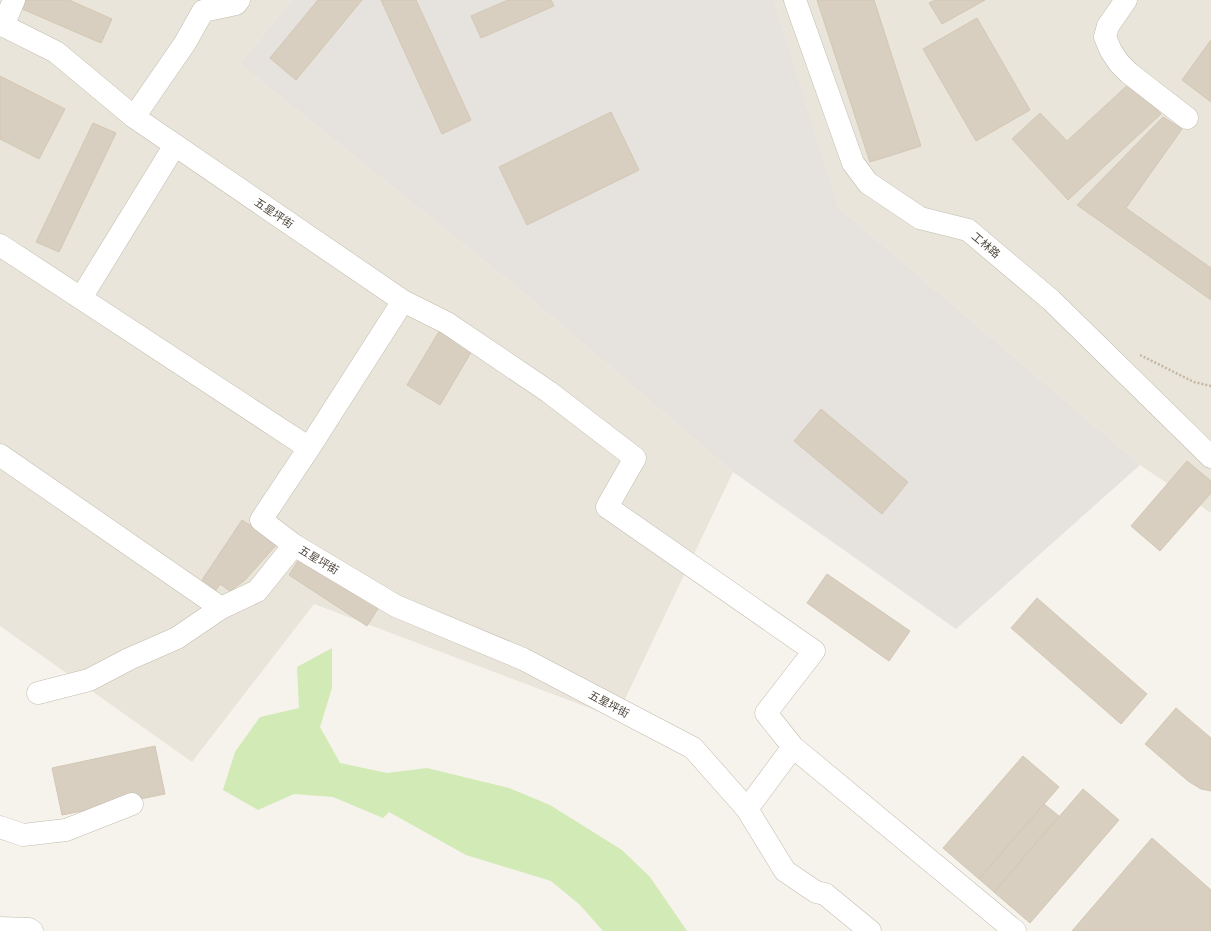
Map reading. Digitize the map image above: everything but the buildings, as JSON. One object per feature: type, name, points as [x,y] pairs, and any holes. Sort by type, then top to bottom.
[{"type":"street","name":"五星坪街","points":[[14,0],[2,25],[56,52],[134,117],[403,302],[261,520],[294,545],[396,606],[523,659],[693,748],[747,809],[785,871],[816,892],[825,894],[870,931]]},
{"type":"street","points":[[134,117],[184,43],[203,11],[236,4],[239,0]]},
{"type":"street","name":"工林路","points":[[795,0],[853,163],[868,183],[920,218],[968,230],[1051,300],[1211,457]]},
{"type":"street","points":[[1126,0],[1108,26],[1106,37],[1112,51],[1119,63],[1129,73],[1187,118]]},
{"type":"street","points":[[81,298],[175,145]]},
{"type":"street","points":[[0,245],[309,448]]},
{"type":"street","points":[[403,302],[448,323],[549,392],[635,458],[607,507],[814,651],[766,713],[793,747],[1015,931]]},
{"type":"street","points":[[0,455],[220,608]]},
{"type":"street","name":"五星坪街","points":[[38,693],[89,680],[129,659],[177,638],[220,608],[257,591],[294,545]]},
{"type":"street","points":[[747,809],[793,747]]},
{"type":"street","points":[[0,827],[23,835],[66,830],[132,804]]},
{"type":"street","points":[[816,892],[820,908],[848,931]]},
{"type":"street","points":[[0,928],[32,931]]},
{"type":"path","points":[[1138,354],[1194,382],[1211,386]]},
{"type":"shaded area","points":[[0,0],[292,0],[240,64],[522,291],[733,472],[616,718],[314,604],[192,762],[0,626]]},
{"type":"shaded area","points":[[292,0],[774,0],[838,207],[1140,465],[956,629],[733,472],[522,291],[240,64]]},
{"type":"shaded area","points":[[774,0],[1211,0],[1211,513],[1140,465],[838,207]]},
{"type":"green space","points":[[332,648],[332,688],[320,727],[340,763],[387,773],[427,768],[509,788],[550,805],[622,850],[650,877],[687,931],[603,931],[580,905],[551,881],[466,855],[389,812],[383,818],[333,797],[294,794],[258,810],[223,790],[235,752],[260,717],[299,708],[297,667]]}]
